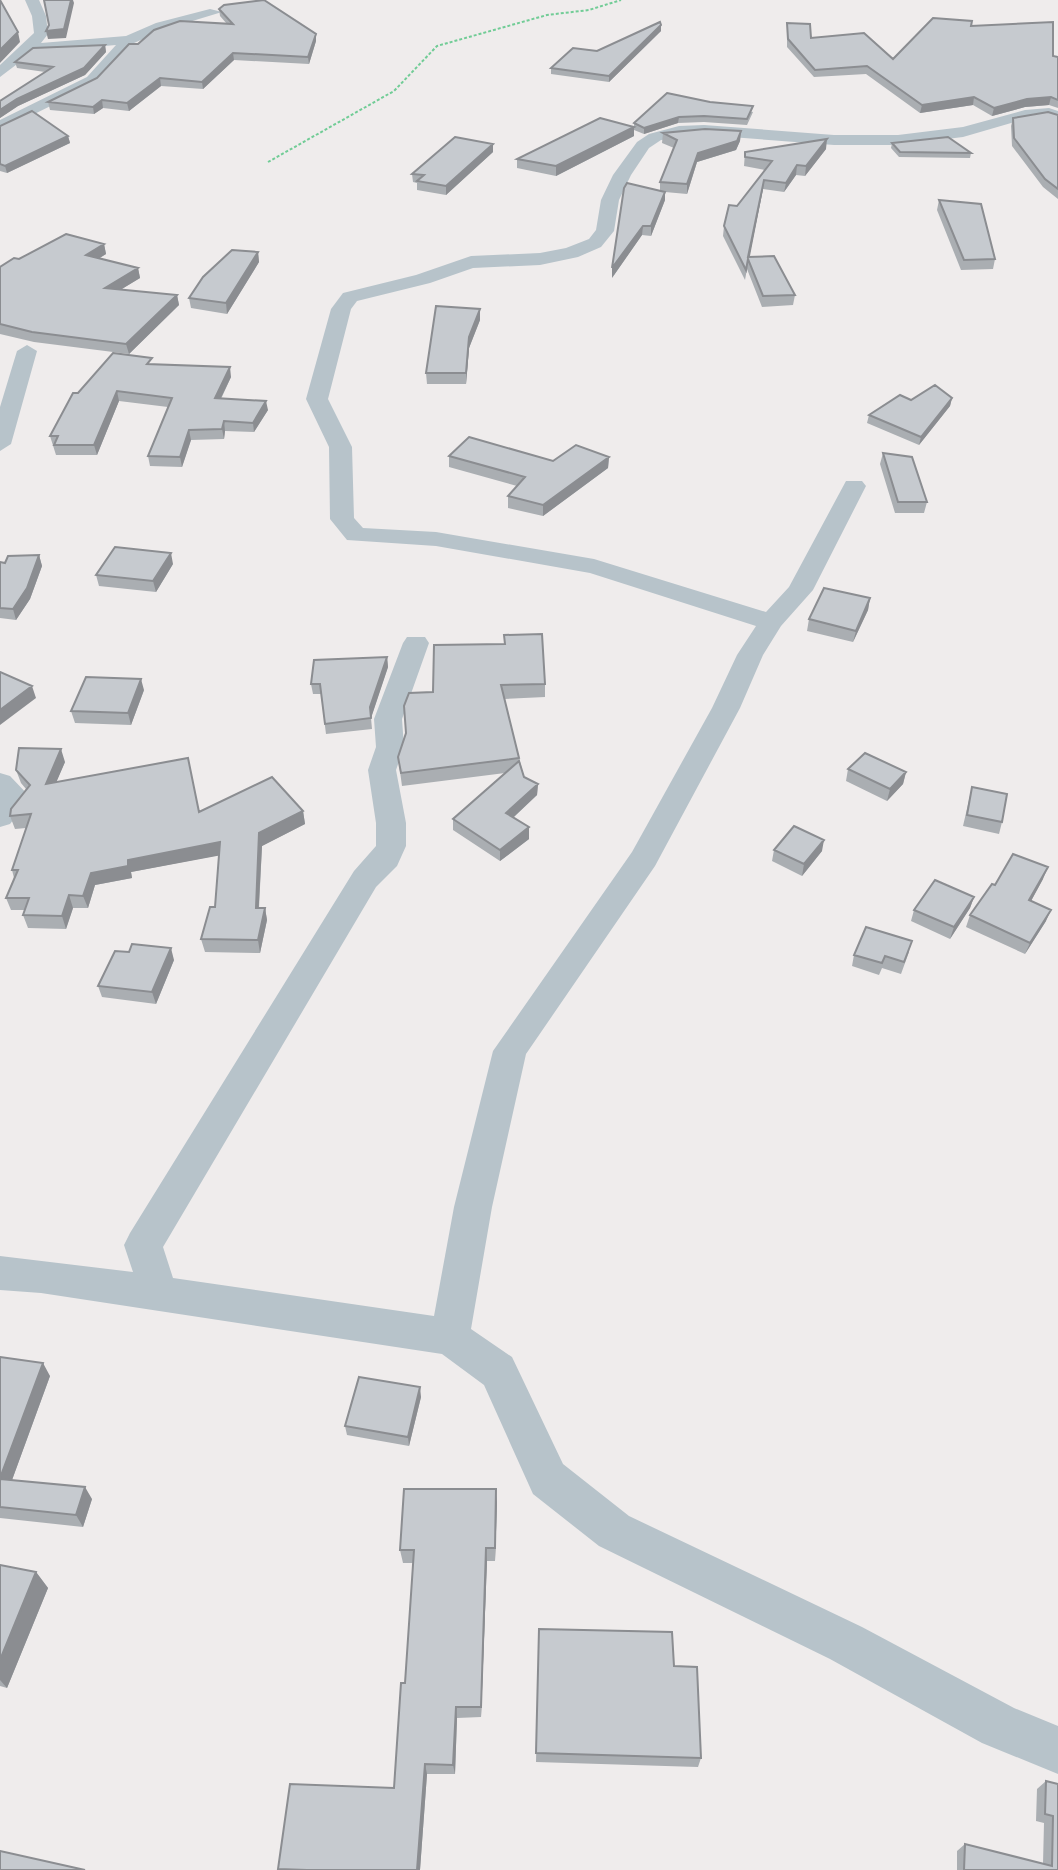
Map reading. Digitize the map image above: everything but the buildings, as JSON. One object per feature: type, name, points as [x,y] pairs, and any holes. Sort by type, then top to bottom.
[{"type":"street","points":[[0,72],[41,34],[39,16],[32,0]]},
{"type":"street","points":[[28,48],[129,40],[161,26],[215,12]]},
{"type":"street","points":[[0,126],[92,80],[129,40]]},
{"type":"street","points":[[771,622],[594,566],[436,539],[356,535],[342,519],[342,466],[337,435],[320,415],[317,399],[341,309],[350,297],[423,279],[471,262],[540,259],[571,253],[595,243],[605,231],[610,200],[622,175],[643,145],[655,137],[679,131],[704,130],[868,142],[965,132],[1046,110],[1058,116]]},
{"type":"street","points":[[0,444],[27,351]]},
{"type":"street","points":[[450,1337],[473,1207],[510,1051],[644,858],[726,708],[750,655],[771,622],[800,590],[854,486]]},
{"type":"street","points":[[160,1296],[143,1245],[365,879],[386,858],[391,846],[382,770],[390,747],[388,719],[416,643]]},
{"type":"street","points":[[0,783],[16,798],[0,817]]},
{"type":"street","points":[[0,1273],[41,1276],[450,1337],[498,1371],[548,1479],[614,1531],[846,1643],[999,1726],[1058,1750]]},
{"type":"path","points":[[268,162],[394,91],[437,46],[547,15],[589,10],[621,0]]}]
